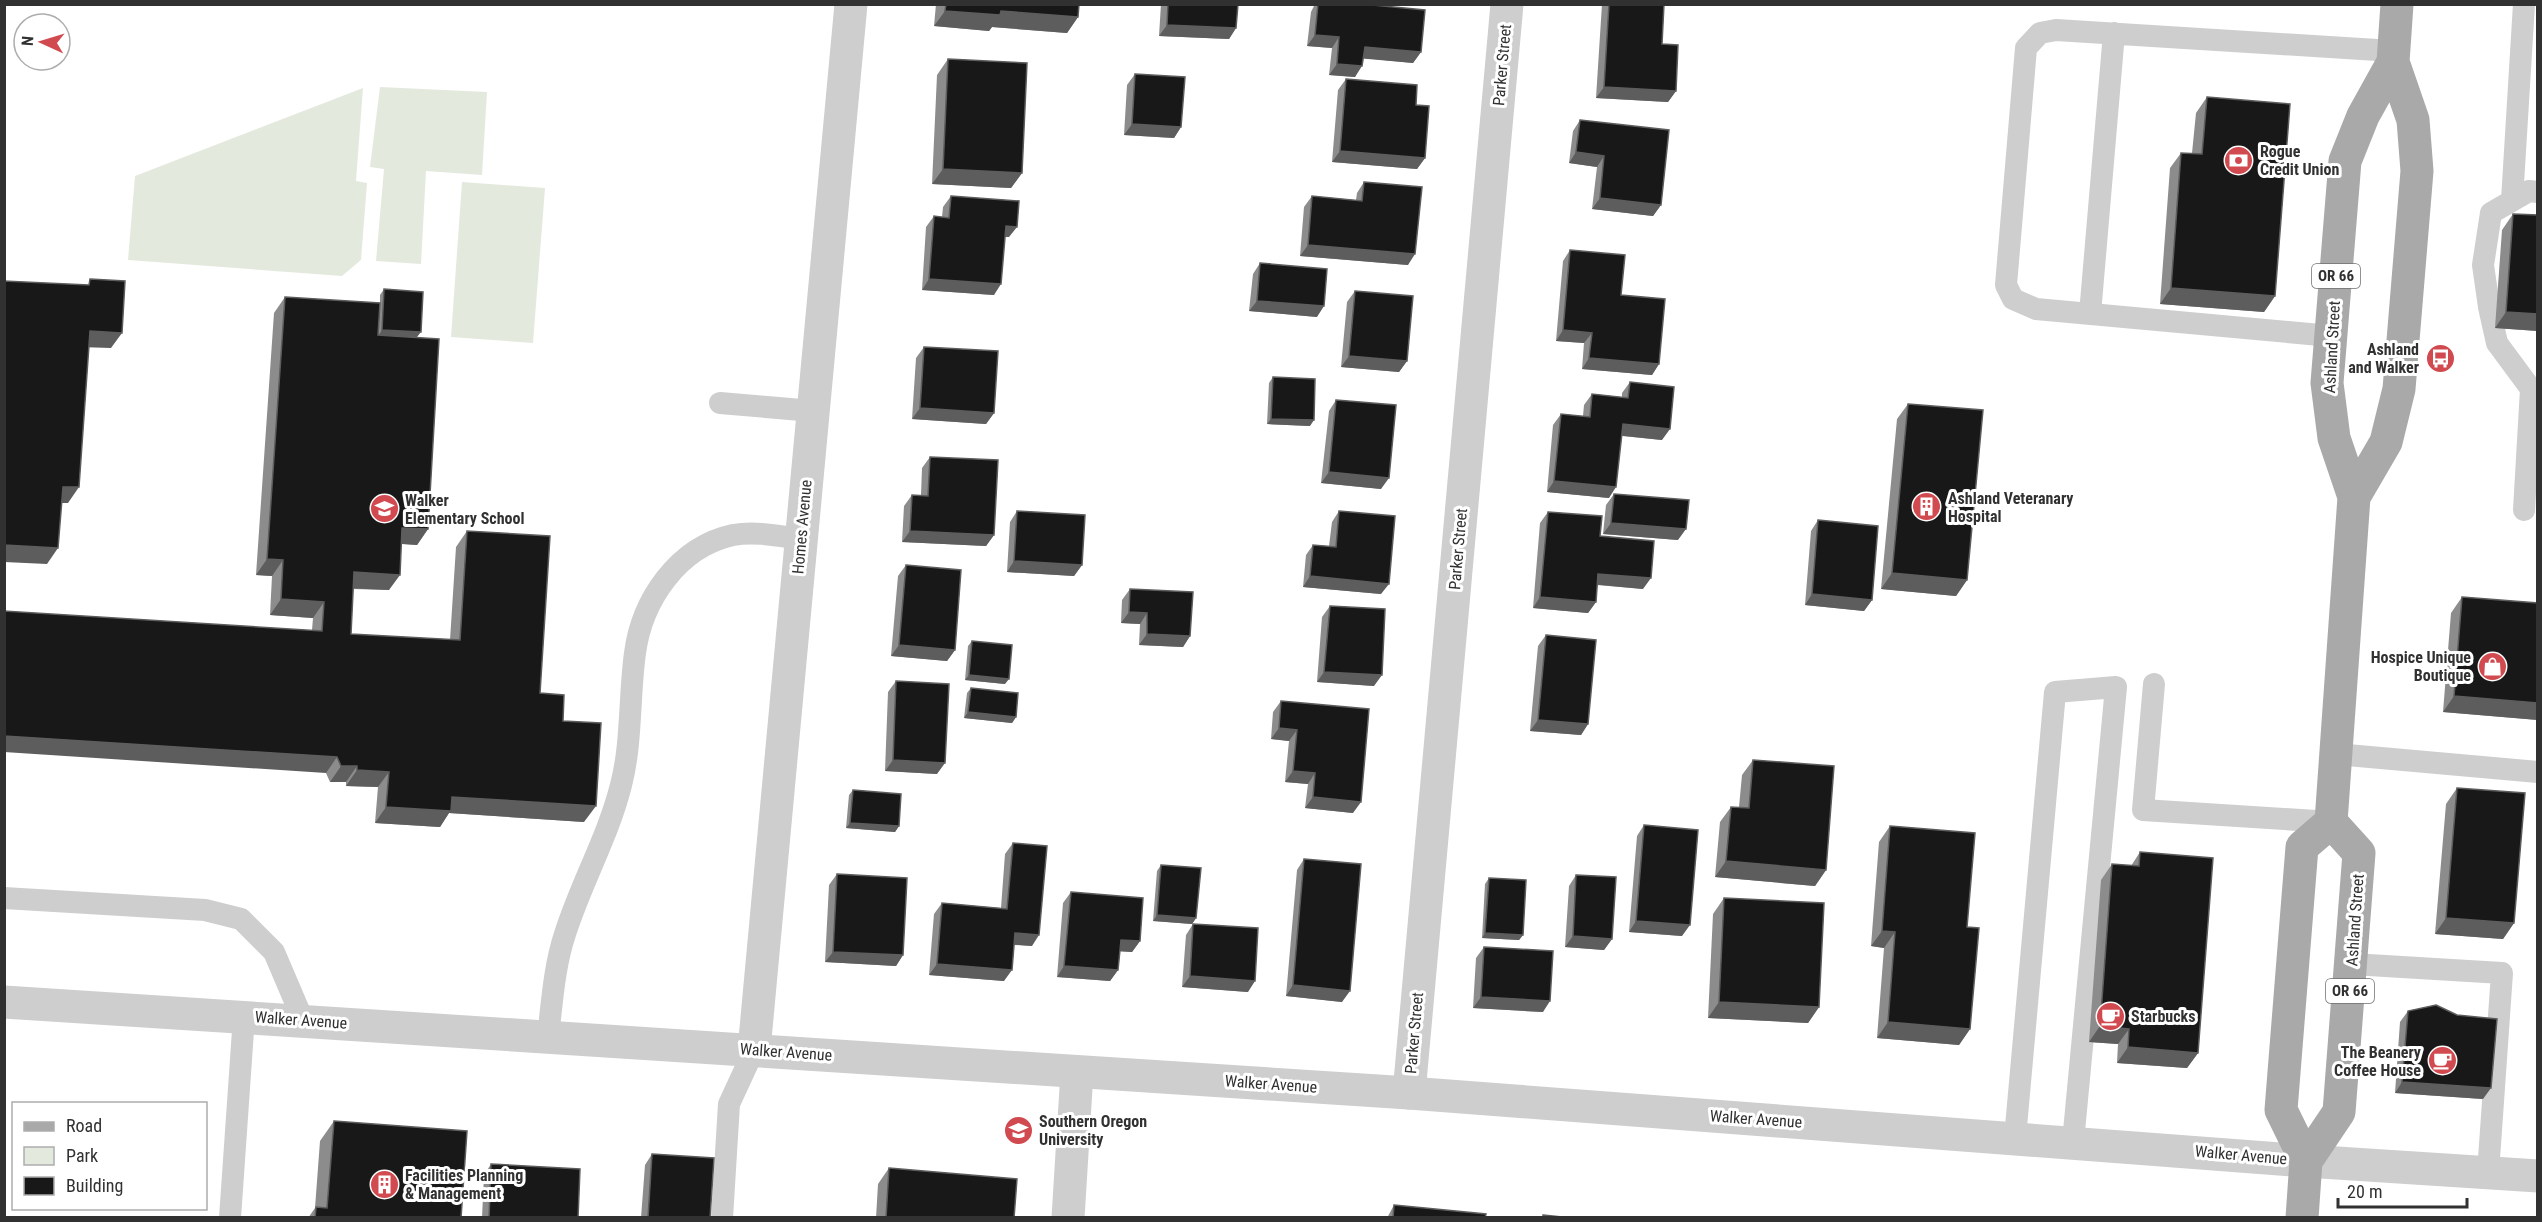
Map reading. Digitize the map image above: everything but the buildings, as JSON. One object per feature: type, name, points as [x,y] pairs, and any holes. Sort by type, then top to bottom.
[{"type":"main road","name":"Ashland Street","points":[[2354,497],[2386,442],[2398,389],[2417,171],[2413,120],[2393,56],[2397,4]]},
{"type":"main road","name":"Ashland Street","points":[[2302,1218],[2306,1161],[2339,1112],[2359,853],[2331,822],[2354,497],[2334,438],[2327,383],[2346,161],[2363,116],[2393,56]]},
{"type":"main road","points":[[2306,1161],[2281,1110],[2302,846],[2331,822]]},
{"type":"street","name":"Homes Avenue","points":[[754,1050],[851,4]]},
{"type":"street","name":"Parker Street","points":[[1409,1093],[1507,4]]},
{"type":"street","name":"Walker Avenue","points":[[4,1002],[1409,1093],[2306,1161],[2538,1176]]},
{"type":"street","points":[[1068,1218],[1077,1071]]},
{"type":"lane","points":[[2512,200],[2523,4]]},
{"type":"lane","points":[[2331,336],[2036,309],[2013,299],[2006,285],[2026,48],[2040,33],[2056,30],[2393,56]]},
{"type":"lane","points":[[2090,314],[2114,33]]},
{"type":"lane","points":[[2524,510],[2534,389],[2497,343],[2483,265],[2491,213],[2529,191],[2538,192]]},
{"type":"lane","points":[[720,403],[813,411]]},
{"type":"lane","points":[[548,1037],[564,935],[608,832],[622,783],[635,651],[648,608],[670,571],[700,547],[734,535],[769,534],[801,539]]},
{"type":"lane","points":[[2154,684],[2143,810],[2331,822]]},
{"type":"lane","points":[[2015,1138],[2055,692],[2116,687],[2073,1142]]},
{"type":"lane","points":[[2336,754],[2538,772]]},
{"type":"lane","points":[[4,898],[205,909],[240,919],[274,952],[303,1020]]},
{"type":"lane","points":[[2352,964],[2502,973],[2488,1173]]},
{"type":"lane","points":[[230,1218],[244,1016]]},
{"type":"lane","points":[[722,1218],[729,1104],[754,1050]]},
{"type":"green space","points":[[380,87],[487,92],[482,175],[426,171],[421,264],[376,261],[384,169],[370,167]]},
{"type":"green space","points":[[363,88],[356,181],[367,183],[361,260],[342,276],[128,260],[135,176]]},
{"type":"green space","points":[[462,182],[545,188],[533,343],[451,337]]},
{"type":"place","name":"Rogue Credit Union","points":[[2239,160]]},
{"type":"place","name":"Ashland and Walker","points":[[2440,358]]},
{"type":"place","name":"Ashland Veteranary Hospital","points":[[1927,507]]},
{"type":"place","name":"Walker Elementary School","points":[[384,509]]},
{"type":"place","name":"Hospice Unique Boutique","points":[[2492,666]]},
{"type":"place","name":"Starbucks","points":[[2110,1016]]},
{"type":"place","name":"The Beanery Coffee House","points":[[2442,1061]]},
{"type":"place","name":"Southern Oregon University","points":[[1018,1130]]},
{"type":"place","name":"Facilities Planning & Management","points":[[384,1184]]}]
